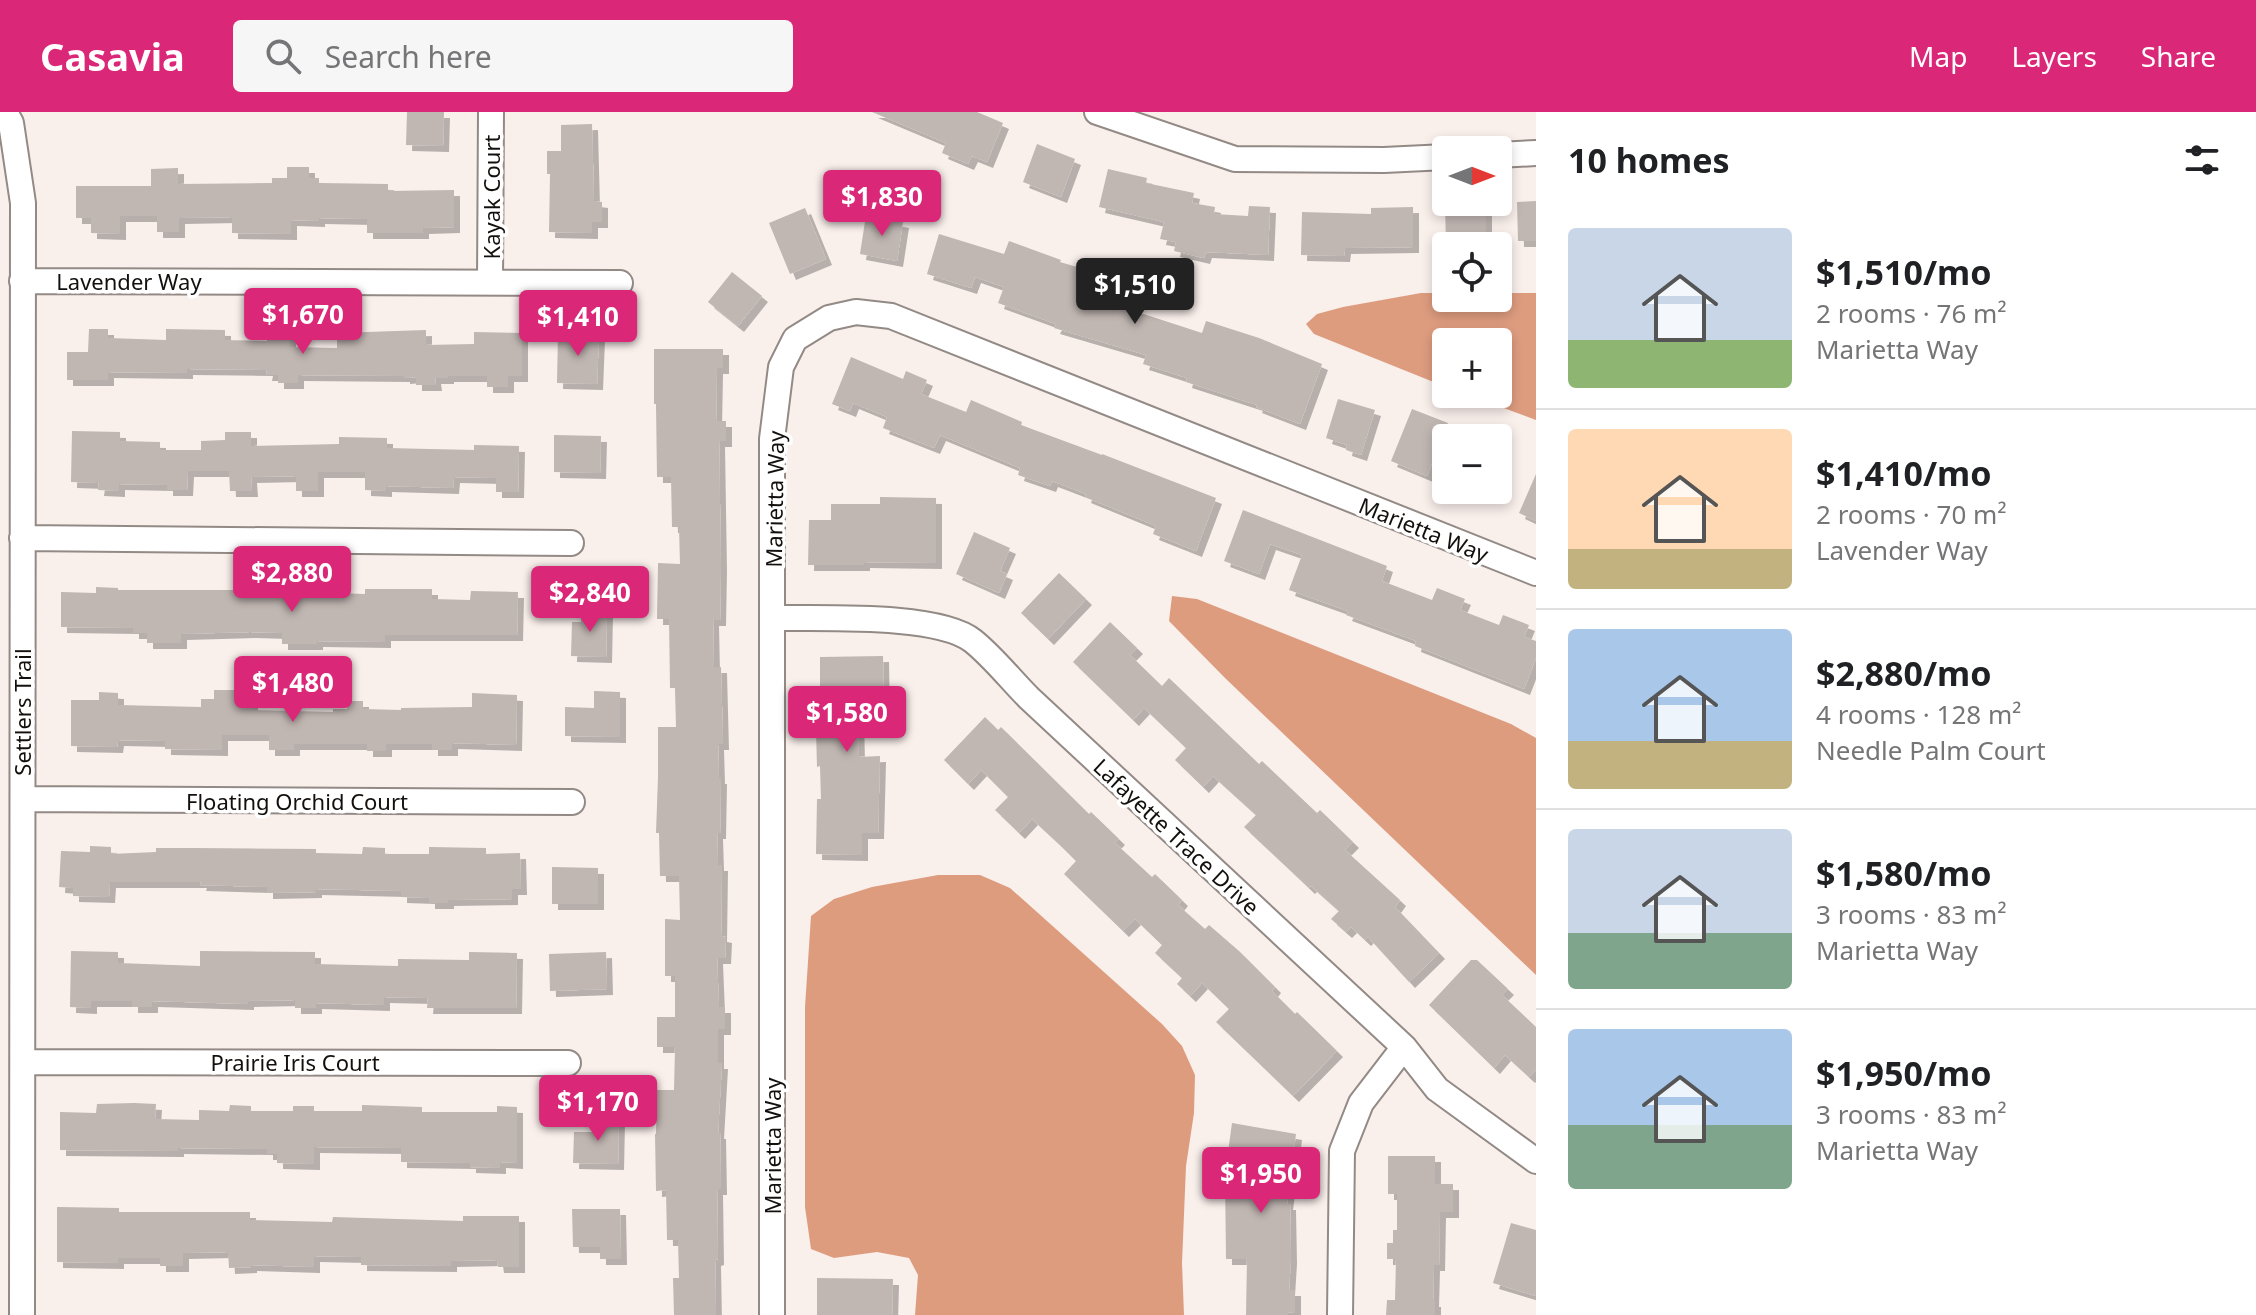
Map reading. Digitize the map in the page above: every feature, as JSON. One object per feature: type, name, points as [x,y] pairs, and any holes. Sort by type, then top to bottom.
[{"type":"street","name":"Settlers Trail","points":[[5,112],[11,123],[23,203],[22,1315]]},
{"type":"street","name":"Kayak Court","points":[[490,282],[491,112]]},
{"type":"street","points":[[1097,112],[1235,159],[1432,158]]},
{"type":"street","points":[[1512,154],[1536,153]]},
{"type":"street","name":"Lavender Way","points":[[22,281],[620,283]]},
{"type":"street","name":"Marietta Way","points":[[772,1315],[772,439],[781,367],[795,339],[829,318],[856,312],[891,316],[1536,573]]},
{"type":"street","points":[[22,538],[571,543]]},
{"type":"street","name":"Lafayette Trace Drive","points":[[773,618],[911,622],[943,626],[971,639],[1029,698],[1404,1047],[1437,1089],[1536,1161]]},
{"type":"street","name":"Floating Orchid Court","points":[[23,799],[572,802]]},
{"type":"street","points":[[1340,1315],[1342,1151],[1361,1103],[1404,1047]]},
{"type":"street","name":"Prairie Iris Court","points":[[23,1062],[568,1063]]},
{"type":"shaded area","points":[[1432,293],[1432,312],[1512,312],[1512,293],[1536,293],[1536,420],[1504,408],[1512,408],[1512,328],[1432,328],[1432,381],[1314,334],[1306,324],[1317,314]]},
{"type":"shaded area","points":[[1172,596],[1197,599],[1511,724],[1536,738],[1536,975],[1169,621]]},
{"type":"shaded area","points":[[938,875],[980,875],[1010,888],[1162,1024],[1182,1046],[1195,1075],[1194,1113],[1186,1166],[1182,1263],[1184,1315],[915,1315],[918,1275],[909,1258],[877,1252],[834,1258],[811,1249],[805,1207],[805,1007],[811,916],[834,899],[872,887]]},
{"type":"building","points":[[407,112],[444,112],[443,146],[406,145]]},
{"type":"building","points":[[872,112],[977,112],[1003,123],[987,162],[972,156],[968,164],[942,153],[946,143]]},
{"type":"building","points":[[592,124],[594,201],[602,202],[602,222],[592,222],[592,233],[549,232],[550,174],[547,174],[547,151],[561,151],[561,125]]},
{"type":"building","points":[[1037,144],[1075,159],[1061,197],[1023,182]]},
{"type":"building","points":[[287,167],[309,167],[309,178],[319,178],[319,183],[388,184],[388,191],[454,190],[454,227],[423,228],[423,233],[367,233],[367,219],[319,218],[319,221],[291,220],[291,234],[232,233],[232,217],[179,218],[179,232],[157,232],[157,216],[120,216],[120,234],[91,233],[91,218],[76,218],[76,186],[151,186],[151,169],[178,168],[178,184],[272,183],[272,178],[287,178]]},
{"type":"building","points":[[1108,169],[1147,178],[1146,183],[1194,193],[1192,203],[1215,207],[1214,214],[1248,216],[1249,206],[1270,207],[1268,255],[1206,252],[1204,258],[1174,251],[1176,242],[1160,239],[1164,222],[1099,207]]},
{"type":"building","points":[[1536,201],[1536,241],[1518,241],[1517,202]]},
{"type":"building","points":[[1413,207],[1413,247],[1345,248],[1344,256],[1301,255],[1302,212],[1371,214],[1371,208]]},
{"type":"building","points":[[805,208],[826,259],[790,274],[769,223]]},
{"type":"building","points":[[866,215],[903,222],[897,261],[860,254]]},
{"type":"building","points":[[1445,216],[1486,216],[1486,232],[1446,232]]},
{"type":"building","points":[[939,234],[1004,254],[1009,241],[1094,272],[1091,280],[1124,290],[1119,306],[1202,333],[1206,321],[1259,338],[1322,364],[1300,424],[1257,405],[1186,382],[1187,378],[1143,364],[1146,355],[1054,328],[1056,324],[998,303],[1004,287],[975,277],[971,288],[927,274]]},
{"type":"building","points":[[732,272],[762,296],[738,326],[708,302]]},
{"type":"building","points":[[89,329],[108,329],[108,338],[166,340],[166,329],[225,330],[225,340],[267,341],[267,329],[290,329],[290,347],[337,348],[337,333],[426,330],[426,345],[474,344],[474,332],[522,333],[522,376],[508,376],[508,387],[487,387],[487,376],[448,376],[435,378],[436,385],[416,385],[416,377],[298,375],[298,383],[278,383],[278,375],[266,375],[267,370],[108,372],[108,380],[67,380],[67,352],[88,352]]},
{"type":"building","points":[[558,332],[599,334],[597,384],[557,383]]},
{"type":"building","points":[[654,349],[723,349],[723,368],[717,368],[716,421],[726,421],[726,441],[719,441],[720,620],[713,620],[714,667],[721,667],[723,744],[718,744],[721,778],[720,833],[717,833],[718,865],[722,865],[721,936],[726,937],[725,958],[717,958],[719,1007],[725,1007],[725,1029],[718,1029],[718,1063],[722,1063],[716,1315],[674,1315],[673,1278],[679,1278],[678,1240],[667,1240],[666,1190],[656,1191],[657,1090],[674,1090],[675,1047],[657,1047],[657,1017],[675,1017],[675,976],[665,976],[665,919],[680,920],[679,876],[660,876],[659,833],[656,833],[658,727],[676,727],[675,688],[670,688],[669,619],[657,619],[658,563],[680,564],[679,527],[672,527],[671,477],[657,477]]},
{"type":"building","points":[[851,357],[903,379],[906,371],[927,380],[921,394],[966,412],[971,400],[1022,422],[1021,425],[1216,498],[1196,551],[1153,534],[1156,526],[1085,497],[1086,494],[1052,481],[1050,486],[1018,475],[1020,468],[940,435],[934,448],[883,428],[887,417],[853,403],[850,411],[832,404]]},
{"type":"building","points":[[1338,399],[1375,410],[1361,455],[1346,450],[1347,445],[1326,438]]},
{"type":"building","points":[[1412,409],[1448,423],[1432,424],[1432,463],[1427,476],[1391,461]]},
{"type":"building","points":[[72,431],[120,432],[120,441],[160,442],[160,450],[201,450],[201,441],[225,440],[225,432],[251,432],[251,446],[339,444],[339,437],[387,438],[387,448],[474,450],[474,445],[519,446],[518,492],[496,492],[496,478],[454,477],[453,488],[386,486],[386,491],[365,490],[365,472],[318,472],[318,491],[296,491],[296,476],[251,477],[252,491],[230,491],[229,471],[188,471],[187,490],[167,490],[167,485],[119,484],[119,491],[98,490],[99,483],[71,482]]},
{"type":"building","points":[[554,435],[601,436],[600,473],[554,472]]},
{"type":"building","points":[[1536,474],[1536,521],[1519,513]]},
{"type":"building","points":[[880,497],[936,498],[936,563],[808,565],[809,520],[831,520],[831,504],[880,504]]},
{"type":"building","points":[[1243,510],[1387,566],[1382,581],[1432,600],[1437,588],[1465,599],[1460,610],[1499,625],[1503,615],[1529,625],[1524,637],[1536,641],[1536,658],[1524,689],[1415,646],[1416,641],[1346,615],[1348,611],[1289,590],[1302,555],[1270,544],[1259,574],[1224,561]]},
{"type":"building","points":[[974,532],[1010,548],[1000,571],[1007,574],[999,593],[956,574]]},
{"type":"building","points":[[1059,573],[1086,599],[1048,639],[1021,613]]},
{"type":"building","points":[[96,587],[118,590],[365,594],[365,589],[432,589],[432,599],[470,600],[471,591],[518,592],[517,635],[385,635],[385,642],[282,644],[282,633],[250,632],[181,634],[181,643],[147,643],[147,633],[133,633],[133,628],[61,627],[61,592],[96,593]]},
{"type":"building","points":[[582,609],[607,609],[606,657],[571,656],[572,622],[581,622]]},
{"type":"building","points":[[1110,622],[1137,648],[1130,655],[1162,686],[1169,678],[1259,764],[1262,761],[1353,842],[1345,850],[1400,900],[1395,907],[1439,953],[1409,982],[1368,937],[1365,940],[1351,927],[1346,932],[1331,919],[1339,911],[1311,886],[1309,888],[1244,827],[1256,815],[1213,776],[1203,787],[1175,760],[1186,748],[1144,708],[1133,720],[1073,662]]},
{"type":"building","points":[[883,656],[884,711],[858,712],[859,757],[880,756],[878,833],[862,833],[862,855],[816,854],[817,799],[821,799],[816,729],[820,728],[820,657]]},
{"type":"building","points":[[214,690],[235,690],[235,699],[252,699],[252,710],[333,712],[333,709],[347,709],[347,701],[363,701],[363,709],[401,710],[472,707],[472,693],[517,695],[516,745],[452,743],[452,750],[432,750],[432,744],[386,744],[386,751],[367,751],[367,744],[294,744],[294,750],[269,750],[269,735],[222,735],[222,750],[165,749],[165,741],[118,740],[117,747],[71,746],[71,700],[99,700],[99,692],[118,693],[118,705],[201,707],[201,699],[214,699]]},
{"type":"building","points":[[594,691],[620,692],[620,737],[565,736],[565,707],[594,708]]},
{"type":"building","points":[[985,717],[998,730],[1001,727],[1089,814],[1091,812],[1119,839],[1115,843],[1182,900],[1178,905],[1205,929],[1209,925],[1239,951],[1275,987],[1272,991],[1337,1051],[1293,1096],[1216,1022],[1229,1009],[1202,983],[1190,996],[1177,984],[1182,978],[1155,953],[1162,945],[1135,919],[1123,931],[1064,874],[1076,861],[1060,845],[1032,819],[1019,833],[995,810],[1008,797],[981,770],[968,784],[944,760]]},
{"type":"building","points":[[90,846],[111,847],[111,854],[156,852],[156,848],[316,849],[316,853],[362,854],[363,847],[385,848],[385,854],[429,854],[429,847],[486,848],[486,854],[520,853],[521,889],[512,889],[512,899],[429,903],[429,898],[401,897],[401,891],[316,889],[316,892],[267,893],[267,887],[200,885],[201,882],[110,882],[109,897],[73,896],[73,888],[59,887],[61,851],[90,852]]},
{"type":"building","points":[[552,867],[598,868],[598,904],[552,904]]},
{"type":"building","points":[[71,951],[118,952],[118,963],[200,966],[200,951],[315,952],[315,964],[398,966],[398,959],[469,960],[469,952],[517,953],[516,1008],[427,1008],[428,998],[384,997],[384,1005],[316,1003],[316,1008],[295,1008],[295,1000],[248,1001],[248,1004],[152,1001],[152,1007],[132,1007],[132,1001],[91,1001],[91,1008],[70,1007]]},
{"type":"building","points":[[606,952],[607,989],[550,991],[549,954]]},
{"type":"building","points":[[1471,960],[1477,960],[1508,989],[1502,995],[1536,1027],[1536,1069],[1529,1077],[1505,1055],[1494,1068],[1429,1005]]},
{"type":"building","points":[[97,1104],[156,1104],[155,1119],[199,1120],[199,1110],[229,1111],[230,1105],[251,1106],[251,1111],[293,1111],[293,1106],[314,1106],[314,1111],[362,1111],[362,1105],[422,1107],[422,1112],[497,1112],[497,1106],[517,1107],[517,1163],[500,1162],[500,1168],[470,1167],[470,1163],[401,1162],[401,1148],[314,1147],[314,1164],[277,1163],[277,1154],[267,1154],[267,1149],[60,1150],[60,1112],[96,1113]]},
{"type":"building","points":[[596,1117],[619,1117],[618,1164],[573,1163],[574,1132],[596,1132]]},
{"type":"building","points":[[1232,1123],[1296,1134],[1287,1204],[1290,1204],[1289,1290],[1295,1290],[1295,1313],[1246,1315],[1247,1259],[1226,1259],[1225,1174]]},
{"type":"building","points":[[1388,1156],[1435,1156],[1435,1184],[1453,1184],[1453,1212],[1440,1212],[1439,1265],[1434,1265],[1435,1315],[1386,1315],[1387,1300],[1395,1300],[1396,1259],[1387,1259],[1387,1243],[1393,1243],[1393,1230],[1397,1230],[1397,1194],[1388,1194]]},
{"type":"building","points":[[57,1207],[119,1208],[119,1212],[250,1212],[250,1220],[332,1222],[333,1217],[463,1221],[463,1216],[519,1216],[519,1267],[498,1267],[497,1260],[451,1261],[451,1266],[361,1265],[361,1257],[314,1256],[314,1267],[251,1265],[229,1268],[228,1252],[183,1253],[183,1266],[160,1266],[160,1258],[118,1258],[118,1263],[57,1262]]},
{"type":"building","points":[[572,1209],[620,1209],[621,1259],[600,1259],[600,1247],[573,1247]]},
{"type":"building","points":[[1511,1223],[1536,1230],[1536,1296],[1493,1283]]},
{"type":"building","points":[[817,1278],[893,1279],[892,1315],[817,1315]]}]
